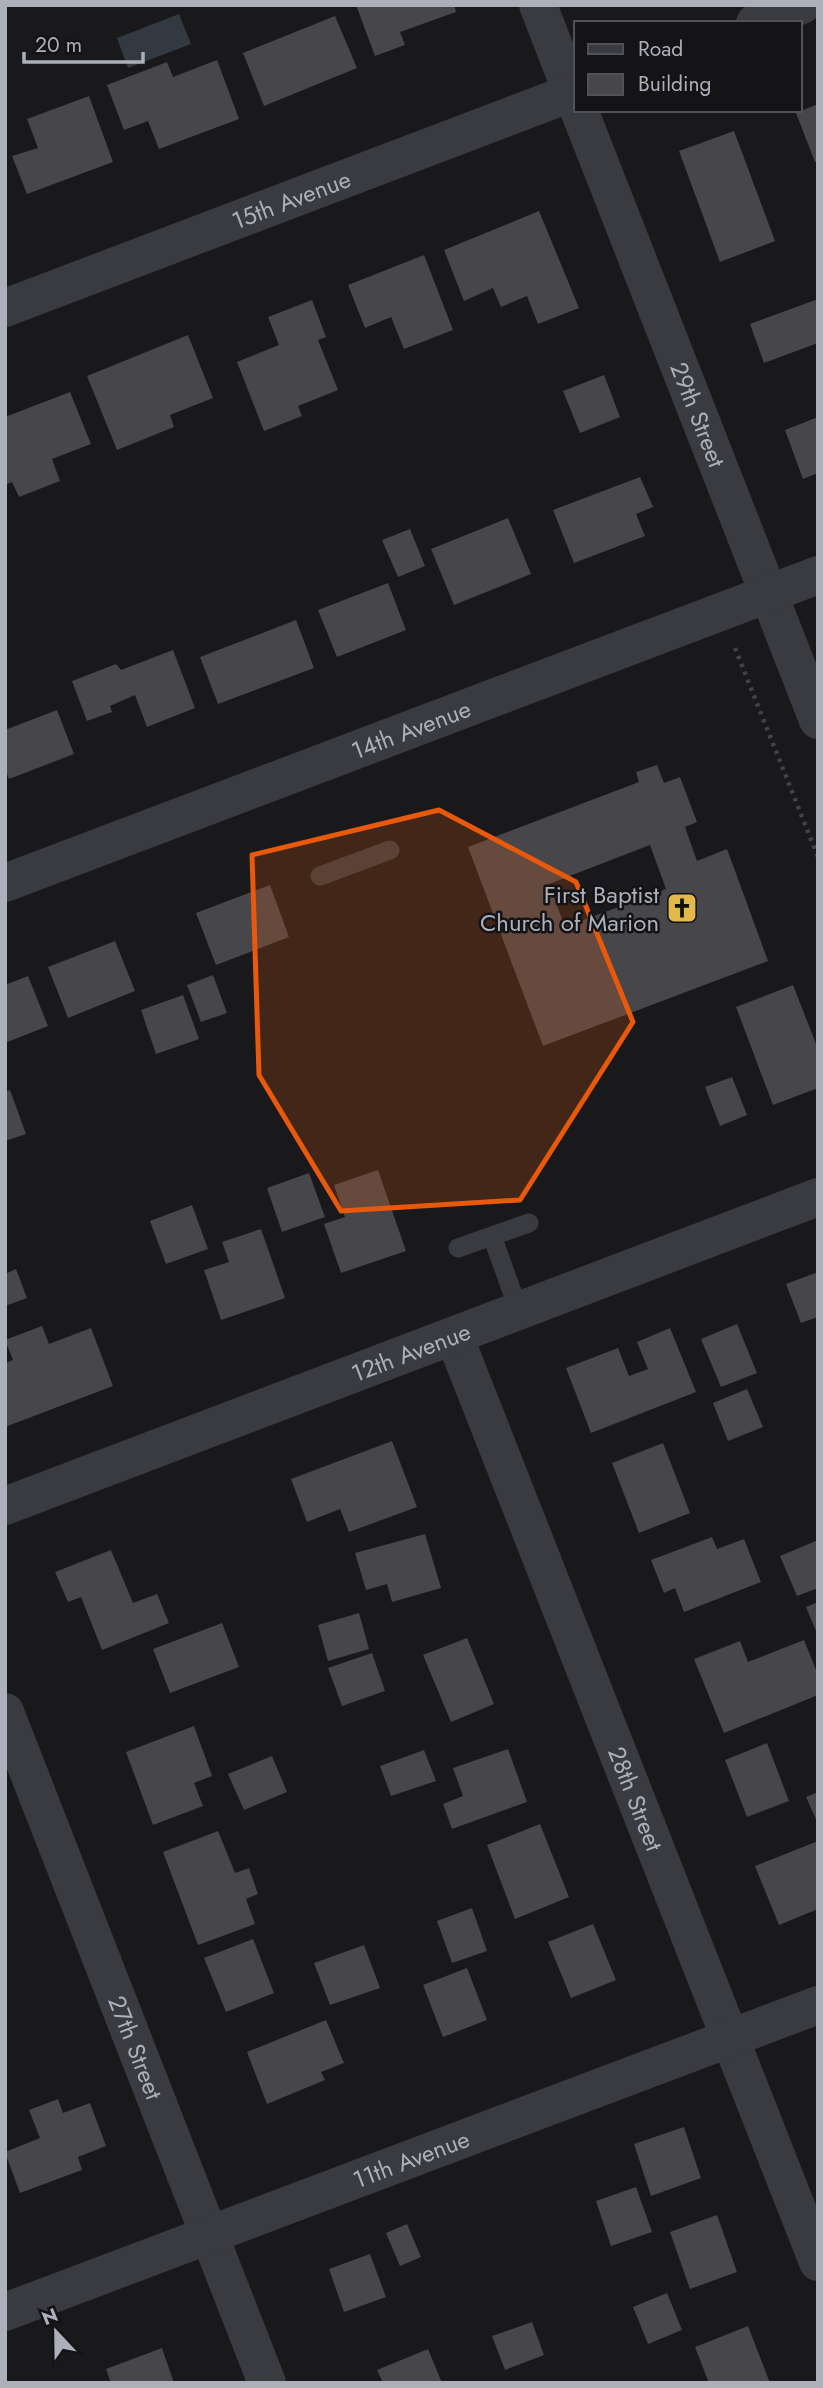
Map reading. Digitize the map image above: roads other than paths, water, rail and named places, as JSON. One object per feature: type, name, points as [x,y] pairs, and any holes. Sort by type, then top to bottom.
[{"type":"street","name":"29th Street","points":[[538,5],[574,94]]},
{"type":"street","points":[[760,21],[802,5]]},
{"type":"street","name":"15th Avenue","points":[[5,308],[574,100]]},
{"type":"street","name":"29th Street","points":[[581,112],[818,720]]},
{"type":"street","name":"14th Avenue","points":[[5,883],[818,575]]},
{"type":"street","name":"12th Avenue","points":[[5,1507],[818,1197]]},
{"type":"street","name":"28th Street","points":[[454,1336],[818,2262]]},
{"type":"street","name":"27th Street","points":[[5,1712],[268,2383]]},
{"type":"street","name":"11th Avenue","points":[[5,2312],[818,2005]]},
{"type":"lane","points":[[320,876],[390,849]]},
{"type":"lane","points":[[458,1248],[529,1223]]},
{"type":"lane","points":[[492,1236],[519,1311]]},
{"type":"place","name":"First Baptist Church of Marion","points":[[682,908]]}]
